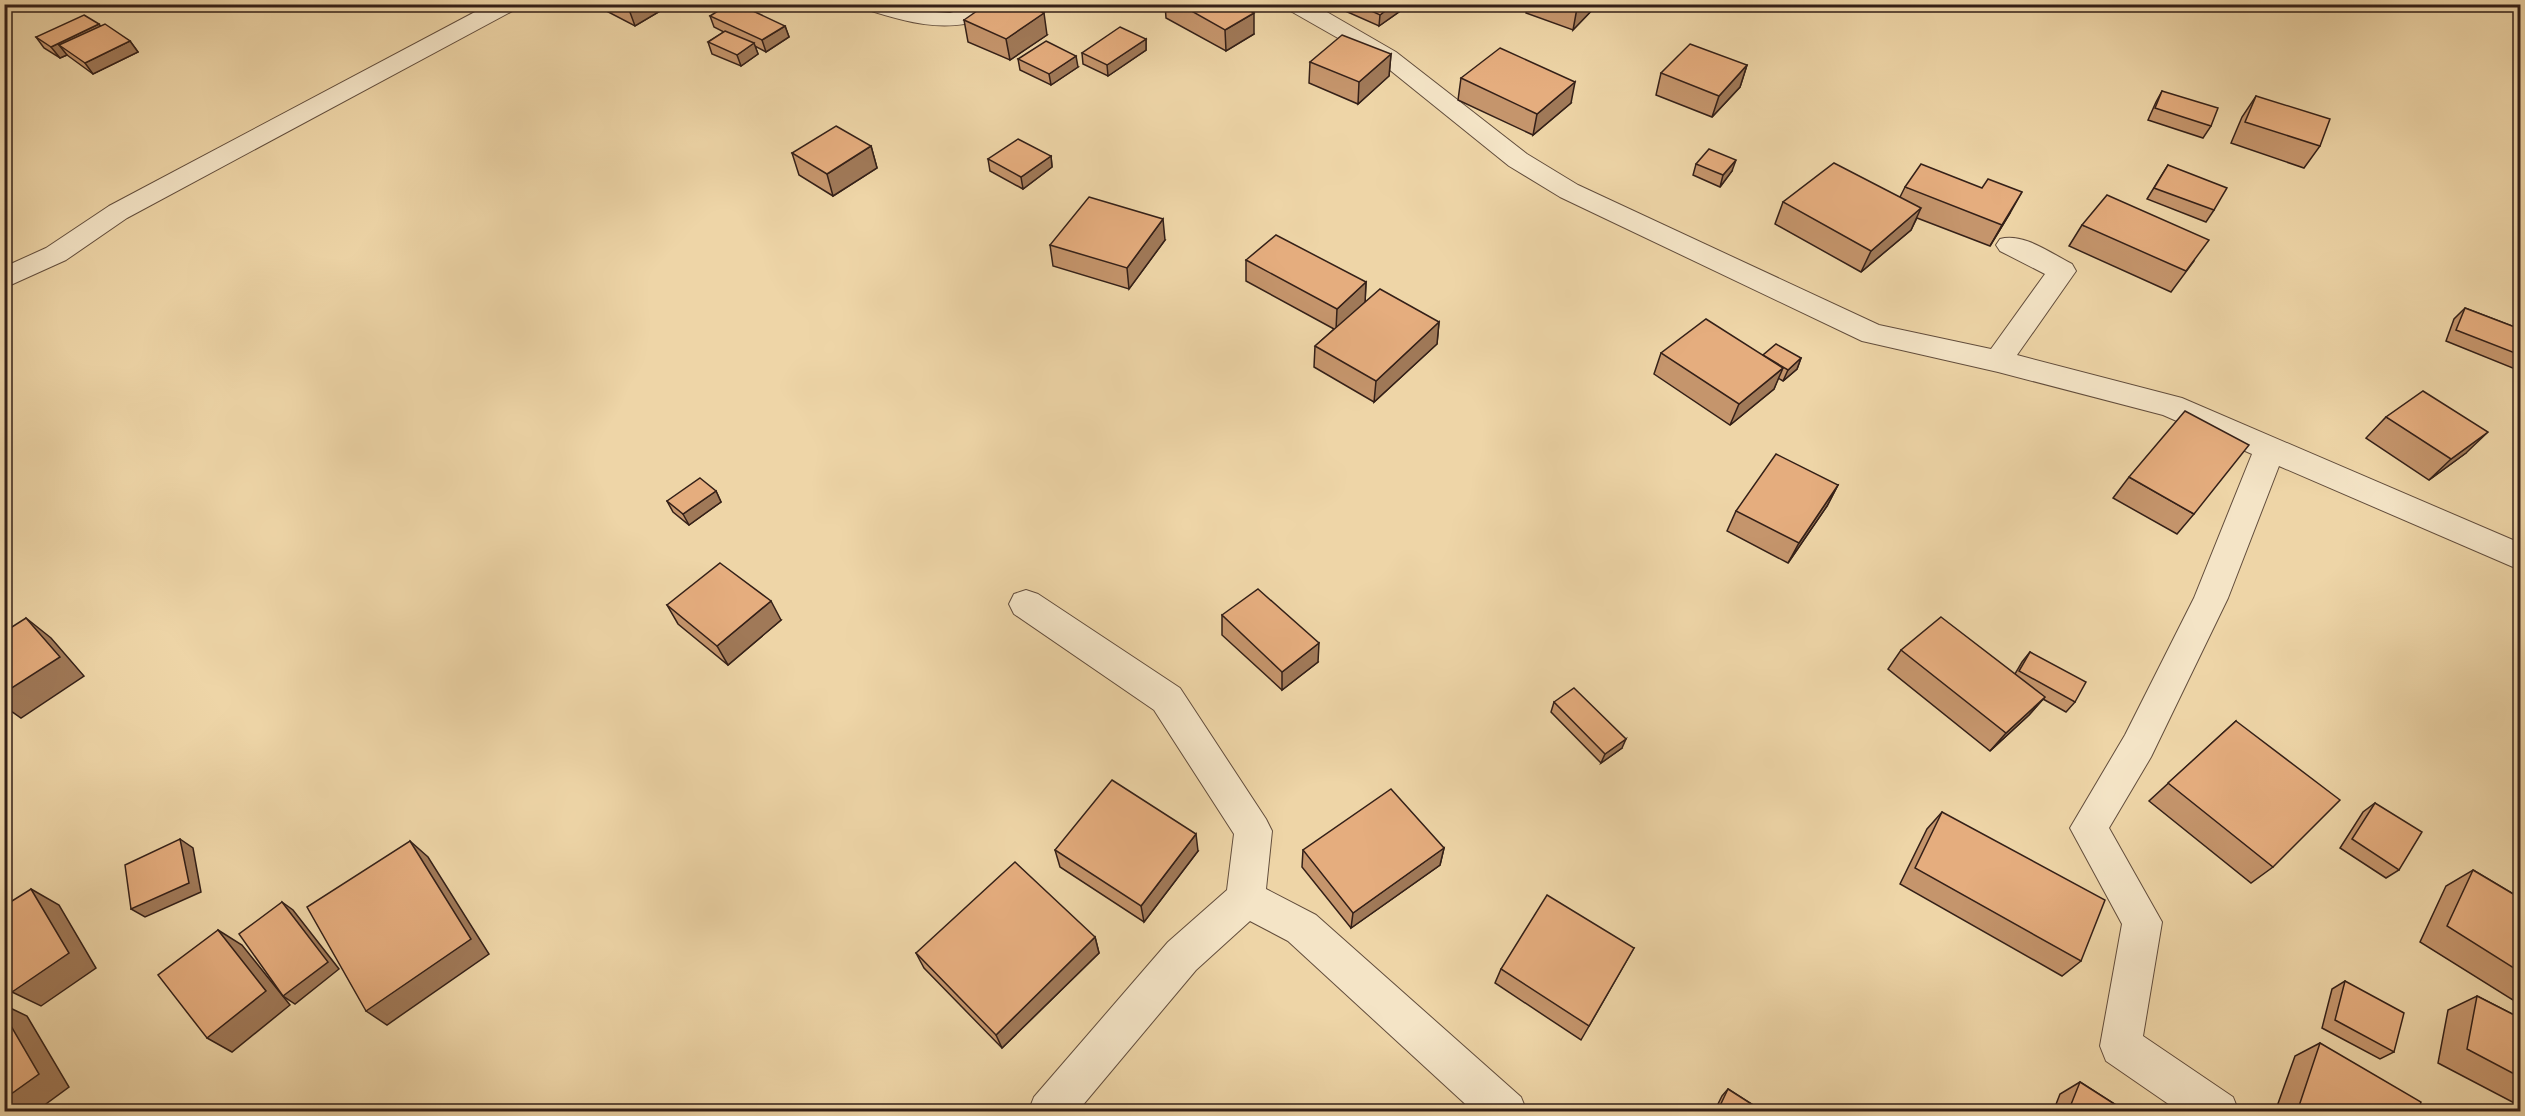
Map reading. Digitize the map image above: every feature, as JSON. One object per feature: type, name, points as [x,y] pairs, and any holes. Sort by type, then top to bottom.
[{"type":"street","points":[[4,279],[56,254],[118,212],[508,4]]},
{"type":"street","points":[[873,4],[929,21],[964,19],[998,4]]},
{"type":"street","points":[[1295,4],[1388,57],[1518,160],[1569,191],[1872,334],[1998,361],[2171,406],[2520,557]]},
{"type":"street","points":[[1998,361],[2062,271],[2010,245]]},
{"type":"street","points":[[2218,1112],[2121,1046],[2142,922],[2089,828],[2138,746],[2211,598],[2270,448]]},
{"type":"street","points":[[1026,604],[1167,699],[1253,831],[1246,898],[1182,956],[1049,1112]]},
{"type":"street","points":[[1246,898],[1302,928],[1506,1112]]},
{"type":"building","points":[[729,4],[738,4],[785,26],[762,40],[710,16]]},
{"type":"building","points":[[987,4],[1024,4],[1044,13],[1006,39],[964,20]]},
{"type":"building","points":[[1179,4],[1238,4],[1254,13],[1225,30]]},
{"type":"building","points":[[1356,4],[1394,4],[1380,15]]},
{"type":"building","points":[[1566,4],[1581,4],[1577,8]]},
{"type":"building","points":[[84,15],[99,24],[51,47],[36,37]]},
{"type":"building","points":[[105,24],[130,41],[85,63],[59,45]]},
{"type":"building","points":[[1120,27],[1146,39],[1107,65],[1082,53]]},
{"type":"building","points":[[725,31],[754,43],[737,55],[708,42]]},
{"type":"building","points":[[1342,35],[1391,54],[1359,82],[1310,62]]},
{"type":"building","points":[[1046,41],[1076,56],[1049,74],[1018,59]]},
{"type":"building","points":[[1690,44],[1747,65],[1719,96],[1661,73]]},
{"type":"building","points":[[1500,48],[1575,82],[1537,114],[1461,78]]},
{"type":"building","points":[[2162,91],[2218,108],[2211,126],[2155,108]]},
{"type":"building","points":[[2256,96],[2330,119],[2320,146],[2245,122]]},
{"type":"building","points":[[836,126],[871,146],[827,174],[792,153]]},
{"type":"building","points":[[1018,139],[1051,156],[1021,177],[988,159]]},
{"type":"building","points":[[1709,149],[1736,160],[1723,175],[1696,164]]},
{"type":"building","points":[[1834,163],[1921,208],[1871,251],[1783,202]]},
{"type":"building","points":[[1921,164],[1982,188],[1988,179],[2022,192],[2002,225],[1905,187]]},
{"type":"building","points":[[2168,165],[2227,188],[2214,210],[2154,188]]},
{"type":"building","points":[[2107,195],[2209,240],[2186,271],[2082,225]]},
{"type":"building","points":[[1089,197],[1163,219],[1127,268],[1050,245]]},
{"type":"building","points":[[1276,235],[1366,282],[1337,309],[1246,260]]},
{"type":"building","points":[[1380,289],[1439,322],[1376,381],[1315,346]]},
{"type":"building","points":[[2465,308],[2520,329],[2520,355],[2456,330]]},
{"type":"building","points":[[1706,319],[1783,368],[1739,404],[1661,353]]},
{"type":"building","points":[[1776,344],[1801,358],[1788,370],[1763,355]]},
{"type":"building","points":[[2423,391],[2488,432],[2451,459],[2386,417]]},
{"type":"building","points":[[2185,411],[2249,445],[2194,514],[2129,477]]},
{"type":"building","points":[[1776,454],[1838,485],[1799,543],[1736,511]]},
{"type":"building","points":[[700,478],[716,491],[683,514],[667,501]]},
{"type":"building","points":[[720,563],[771,601],[717,646],[667,605]]},
{"type":"building","points":[[1258,589],[1319,643],[1282,672],[1222,615]]},
{"type":"building","points":[[1941,617],[2045,697],[2006,733],[1901,650]]},
{"type":"building","points":[[26,618],[60,657],[4,693],[4,632]]},
{"type":"building","points":[[2030,652],[2086,682],[2075,702],[2019,671]]},
{"type":"building","points":[[1574,688],[1626,739],[1605,754],[1554,702]]},
{"type":"building","points":[[2236,721],[2340,800],[2273,867],[2168,783]]},
{"type":"building","points":[[1112,780],[1196,834],[1141,906],[1055,850]]},
{"type":"building","points":[[1391,789],[1444,848],[1353,913],[1303,850]]},
{"type":"building","points":[[2375,803],[2422,832],[2399,870],[2352,839]]},
{"type":"building","points":[[1942,812],[2105,900],[2081,961],[1915,868]]},
{"type":"building","points":[[180,839],[189,883],[131,909],[125,865]]},
{"type":"building","points":[[410,841],[471,939],[366,1011],[307,907]]},
{"type":"building","points":[[1015,862],[1095,937],[996,1035],[916,953]]},
{"type":"building","points":[[2473,870],[2520,898],[2520,972],[2447,926]]},
{"type":"building","points":[[31,889],[69,953],[12,992],[4,978],[4,906]]},
{"type":"building","points":[[1547,895],[1634,948],[1589,1026],[1501,969]]},
{"type":"building","points":[[282,902],[328,962],[283,996],[239,934]]},
{"type":"building","points":[[218,930],[266,991],[207,1038],[158,975]]},
{"type":"building","points":[[2345,981],[2404,1013],[2394,1052],[2335,1020]]},
{"type":"building","points":[[2477,996],[2520,1018],[2520,1077],[2467,1049]]},
{"type":"building","points":[[4,1014],[39,1074],[4,1099]]},
{"type":"building","points":[[2320,1043],[2421,1102],[2418,1112],[2297,1112]]},
{"type":"building","points":[[2080,1082],[2127,1112],[2068,1112]]},
{"type":"building","points":[[1728,1089],[1764,1112],[1717,1112]]}]
